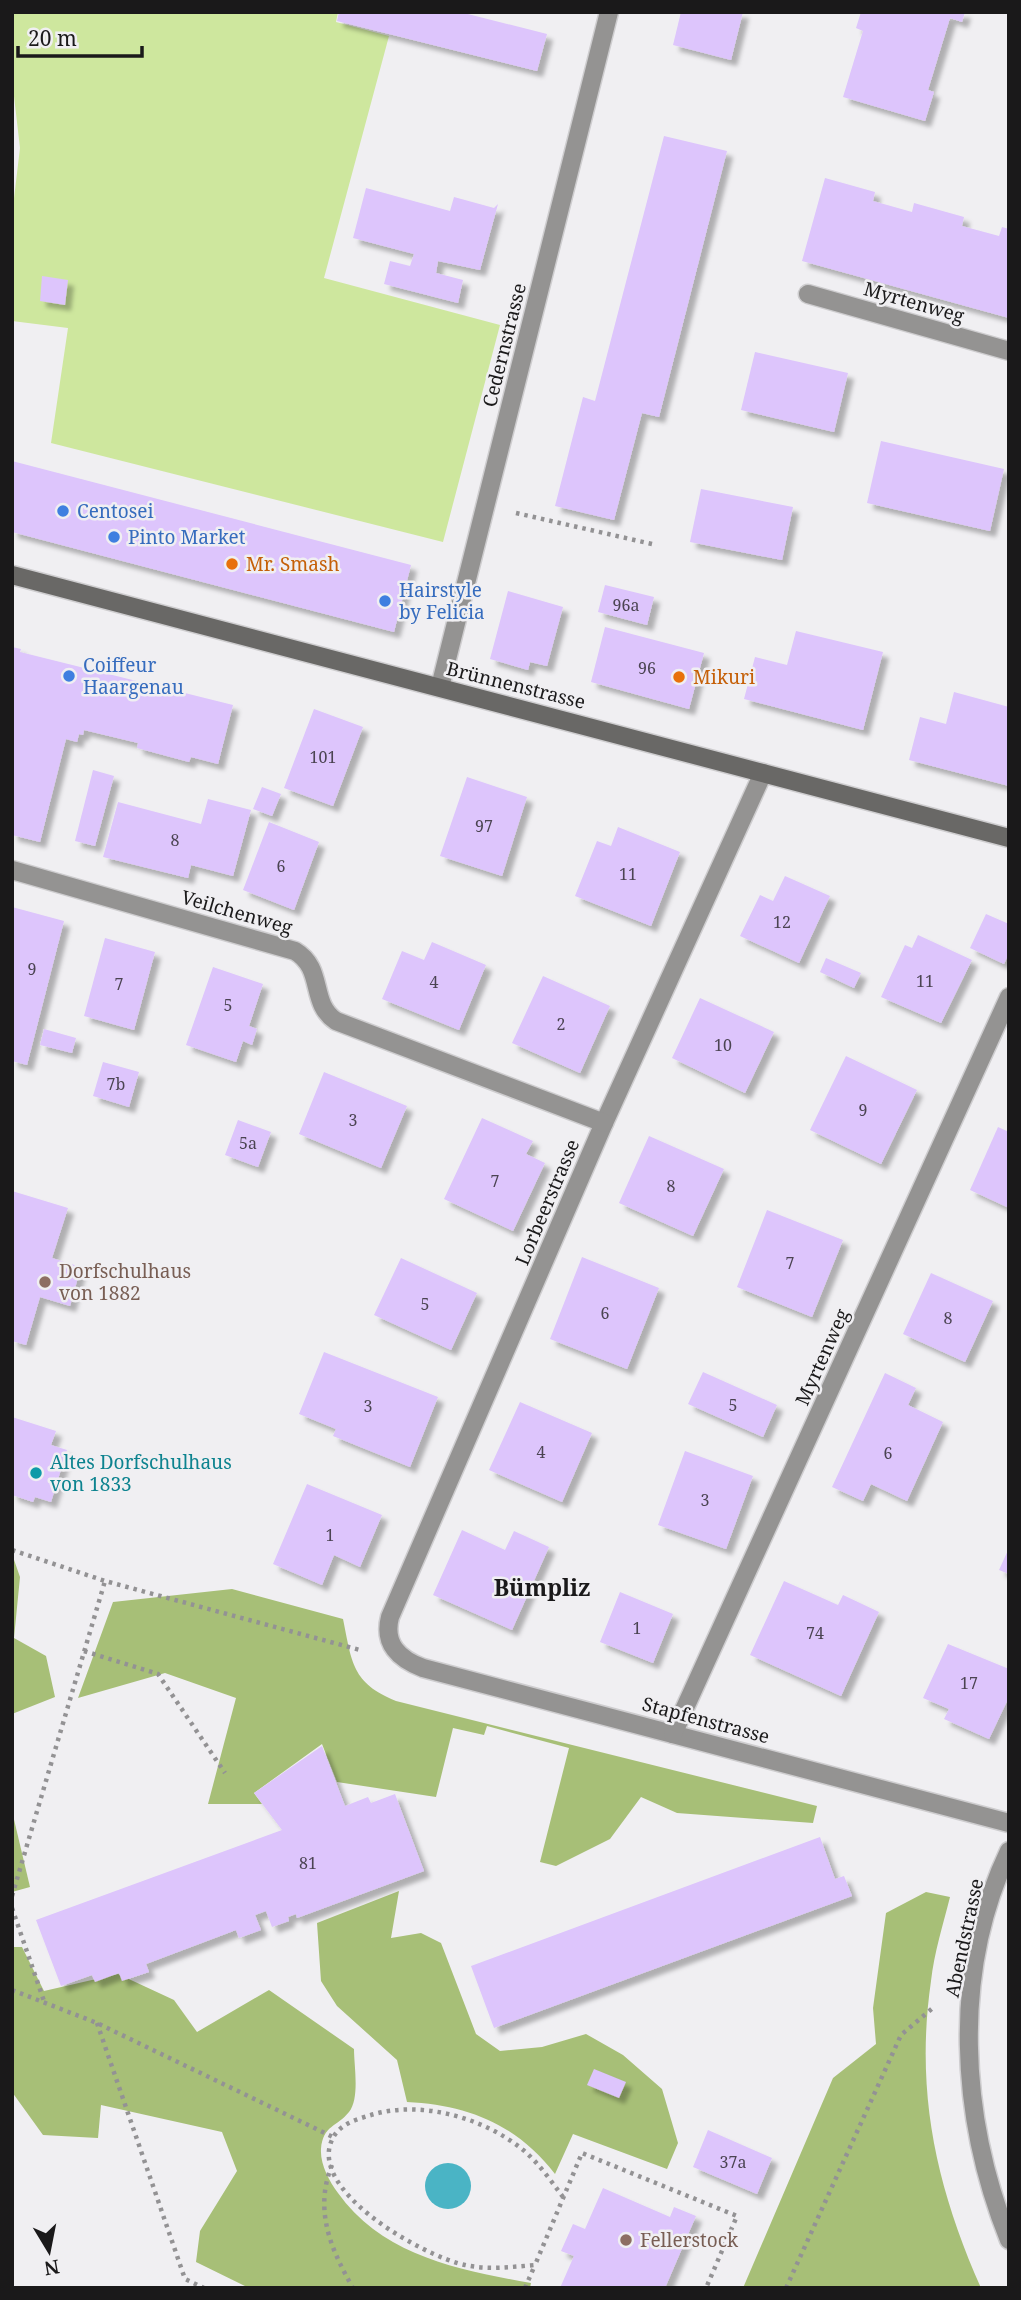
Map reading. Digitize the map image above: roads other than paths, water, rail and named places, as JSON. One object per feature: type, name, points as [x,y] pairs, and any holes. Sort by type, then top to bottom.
[{"type":"street","name":"Cedernstrasse","points":[[440,687],[609,12]]},
{"type":"street","name":"Myrtenweg","points":[[808,293],[1009,351]]},
{"type":"street","name":"Brünnenstrasse","points":[[12,575],[1009,838]]},
{"type":"street","name":"Lorbeerstrasse","points":[[396,1651],[388,1639],[390,1617],[604,1123],[763,773]]},
{"type":"street","name":"Veilchenweg","points":[[12,870],[295,950],[311,965],[322,1006],[336,1021],[604,1123]]},
{"type":"street","name":"Myrtenweg","points":[[673,1734],[1009,997]]},
{"type":"street","name":"Stapfenstrasse","points":[[396,1651],[407,1661],[423,1668],[1009,1823]]},
{"type":"street","name":"Abendstrasse","points":[[1009,1851],[995,1885],[974,1974],[968,2051],[970,2092],[979,2143],[993,2201],[1009,2240]]},
{"type":"water","points":[[448,2163],[464,2170],[471,2186],[464,2202],[448,2209],[432,2202],[425,2186],[432,2170]]},
{"type":"place","name":"Centosei","points":[[63,511]]},
{"type":"place","name":"Pinto Market","points":[[114,537]]},
{"type":"place","name":"Mr. Smash","points":[[232,564]]},
{"type":"place","name":"Hairstyle by Felicia","points":[[385,601]]},
{"type":"place","name":"Coiffeur Haargenau","points":[[69,676]]},
{"type":"place","name":"Mikuri","points":[[679,677]]},
{"type":"place","name":"Dorfschulhaus von 1882","points":[[45,1282]]},
{"type":"place","name":"Altes Dorfschulhaus von 1833","points":[[36,1473]]},
{"type":"place","name":"Fellerstock","points":[[626,2240]]},
{"type":"district","name":"Bümpliz","points":[[542,1588]]}]
